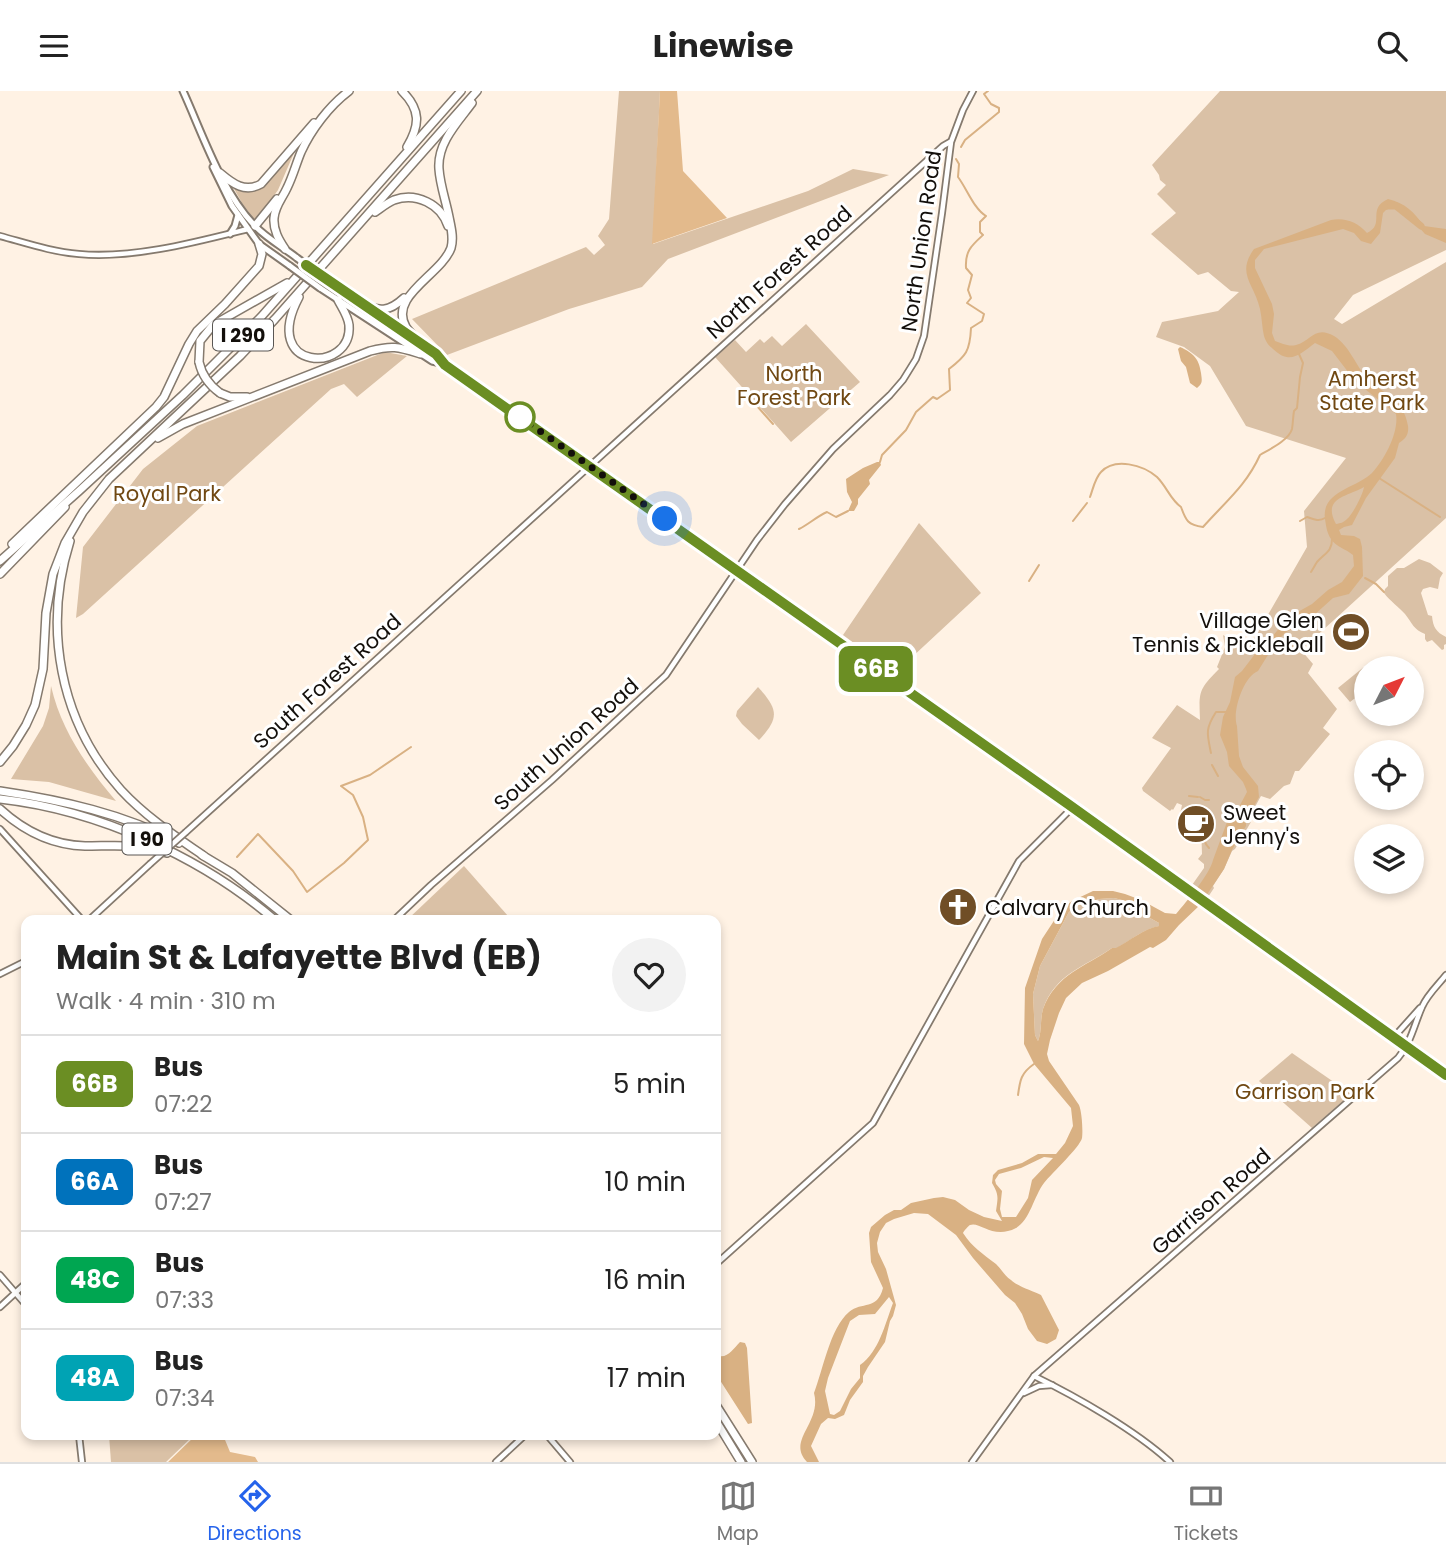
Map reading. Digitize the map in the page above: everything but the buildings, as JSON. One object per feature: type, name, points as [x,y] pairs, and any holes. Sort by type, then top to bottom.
[{"type":"highway","points":[[220,173],[243,188],[261,184],[343,91]]},
{"type":"highway","points":[[252,228],[261,223],[276,206],[286,191],[308,140],[348,91]]},
{"type":"highway","points":[[397,163],[415,133],[417,124],[414,106],[402,91]]},
{"type":"highway","name":"I 290","points":[[79,491],[183,395],[261,317],[461,91]]},
{"type":"highway","points":[[421,343],[404,324],[404,304],[445,258],[452,246],[452,229],[439,173],[440,153],[479,91]]},
{"type":"highway","name":"I 290","points":[[76,523],[103,486],[240,356],[479,91]]},
{"type":"highway","points":[[252,228],[284,188],[297,151],[314,123]]},
{"type":"highway","points":[[361,303],[374,309],[388,309],[397,304],[444,256],[449,235],[442,214],[430,204],[417,199],[391,201],[363,221]]},
{"type":"highway","points":[[276,206],[274,224],[282,247]]},
{"type":"highway","points":[[0,559],[44,512],[156,407],[164,397],[197,331],[260,266],[262,254],[259,244]]},
{"type":"highway","points":[[262,394],[230,397],[214,389],[206,380],[199,362],[200,341],[213,325],[277,290],[301,272]]},
{"type":"highway","points":[[304,287],[290,313],[288,333],[295,347],[308,358],[328,357],[346,341],[349,323],[338,300]]},
{"type":"highway","points":[[145,445],[183,424],[370,351],[388,346],[421,354]]},
{"type":"highway","points":[[0,559],[79,491]]},
{"type":"highway","points":[[0,575],[79,491]]},
{"type":"highway","points":[[0,762],[26,725],[35,705],[44,669],[46,613],[53,574],[76,523]]},
{"type":"highway","points":[[76,523],[60,578],[57,603],[59,661],[73,709],[93,751],[120,789],[146,814],[204,856]]},
{"type":"highway","name":"I 90","points":[[0,791],[42,797],[127,820],[159,832],[232,873],[284,915]]},
{"type":"highway","name":"I 90","points":[[0,799],[58,810],[151,841],[235,889],[268,915]]},
{"type":"highway","points":[[1,810],[21,827],[53,841],[81,846],[139,845],[184,858]]},
{"type":"highway","points":[[721,1413],[752,1462]]},
{"type":"highway","points":[[721,1429],[741,1462]]},
{"type":"main road","points":[[183,91],[220,173],[252,228]]},
{"type":"main road","points":[[207,147],[211,162],[232,206],[237,215],[252,228],[421,343],[445,365],[1446,1075]]},
{"type":"main road","points":[[232,206],[251,225],[259,244],[320,288],[421,354],[445,365]]},
{"type":"main road","points":[[230,234],[237,215]]},
{"type":"street","points":[[951,142],[973,91]]},
{"type":"street","name":"North Forest Road","points":[[589,466],[943,145],[951,142]]},
{"type":"street","name":"North Union Road","points":[[736,570],[777,513],[814,469],[890,395],[916,359],[924,336],[951,142]]},
{"type":"street","points":[[0,236],[64,253],[100,255],[172,246],[252,228]]},
{"type":"street","name":"South Forest Road","points":[[92,915],[589,466]]},
{"type":"street","name":"South Union Road","points":[[400,915],[661,680],[736,570]]},
{"type":"street","points":[[721,1260],[873,1123],[1019,861],[1072,808]]},
{"type":"street","points":[[0,829],[79,915]]},
{"type":"street","points":[[0,974],[21,964]]},
{"type":"street","points":[[1394,1038],[1446,975]]},
{"type":"street","points":[[1407,1047],[1423,1005]]},
{"type":"street","name":"Garrison Road","points":[[972,1462],[1034,1376],[1385,1071],[1407,1047]]},
{"type":"street","points":[[0,1275],[21,1298]]},
{"type":"street","points":[[0,1307],[21,1288]]},
{"type":"street","points":[[1034,1376],[1125,1429],[1156,1449],[1170,1462]]},
{"type":"street","points":[[1020,1395],[1034,1387],[1052,1385]]},
{"type":"street","points":[[80,1440],[82,1462]]},
{"type":"street","points":[[496,1462],[520,1440]]},
{"type":"street","points":[[551,1440],[570,1462]]},
{"type":"green space","points":[[619,91],[660,91],[653,244],[808,191],[853,169],[889,175],[668,259],[642,287],[569,309],[447,355],[412,319],[586,247],[594,255],[605,245],[598,236],[609,219]]},
{"type":"green space","name":"Amherst State Park","points":[[1220,91],[1446,91],[1446,250],[1353,295],[1334,319],[1342,324],[1446,262],[1446,518],[1301,650],[1313,664],[1308,673],[1337,709],[1323,728],[1330,734],[1299,771],[1295,771],[1290,784],[1270,799],[1261,796],[1251,814],[1251,822],[1208,897],[1192,885],[1204,868],[1204,864],[1198,859],[1202,854],[1198,816],[1180,814],[1182,805],[1177,803],[1170,811],[1143,791],[1142,788],[1171,748],[1152,738],[1177,705],[1200,720],[1201,692],[1219,669],[1217,667],[1225,647],[1223,635],[1247,651],[1307,547],[1304,511],[1346,458],[1246,426],[1210,366],[1184,347],[1156,337],[1162,322],[1218,311],[1239,292],[1231,291],[1208,272],[1198,275],[1151,234],[1176,213],[1157,194],[1166,185],[1152,165]]},
{"type":"green space","points":[[297,146],[278,190],[256,220],[232,185],[238,192],[237,188],[257,188]]},
{"type":"green space","name":"North Forest Park","points":[[806,324],[860,382],[791,442],[715,357],[735,340],[746,352],[760,339],[764,343],[772,336],[782,346]]},
{"type":"green space","name":"Royal Park","points":[[385,352],[407,356],[357,397],[344,384],[331,389],[76,618],[83,547],[143,469],[197,426]]},
{"type":"green space","points":[[919,523],[981,593],[896,672],[882,663],[882,658],[871,650],[866,652],[843,635]]},
{"type":"green space","points":[[1419,559],[1443,573],[1438,589],[1430,587],[1423,589],[1421,593],[1428,615],[1432,616],[1436,629],[1446,637],[1442,650],[1432,640],[1427,642],[1425,634],[1416,628],[1384,593],[1388,586],[1388,576],[1397,568],[1404,568]]},
{"type":"green space","points":[[1354,675],[1354,699],[1350,702],[1338,688]]},
{"type":"green space","points":[[51,686],[68,733],[95,775],[116,801],[49,782],[11,779],[43,726],[49,708]]},
{"type":"green space","points":[[758,687],[770,701],[774,713],[771,726],[759,740],[736,716],[737,711]]},
{"type":"green space","points":[[464,866],[507,915],[412,915]]},
{"type":"green space","points":[[1114,898],[1126,901],[1160,926],[1143,932],[1116,949],[1112,948],[1063,979],[1048,997],[1043,1009],[1038,1041],[1035,1035],[1033,994],[1040,966],[1069,912],[1077,906],[1099,899]]},
{"type":"green space","name":"Garrison Park","points":[[1292,1053],[1351,1094],[1312,1128],[1259,1081]]},
{"type":"green space","points":[[109,1440],[189,1440],[166,1462],[111,1462]]},
{"type":"shaded area","points":[[660,91],[677,91],[683,171],[727,218],[652,244]]},
{"type":"shaded area","points":[[1388,199],[1399,203],[1417,216],[1424,226],[1446,229],[1446,243],[1425,234],[1412,216],[1400,207],[1383,213],[1380,233],[1371,244],[1343,229],[1264,249],[1255,260],[1255,268],[1272,304],[1272,333],[1275,341],[1293,345],[1322,332],[1334,336],[1344,345],[1367,378],[1398,403],[1406,417],[1407,434],[1399,443],[1395,458],[1366,498],[1352,525],[1339,530],[1341,535],[1360,539],[1363,576],[1349,594],[1333,598],[1313,616],[1285,633],[1243,687],[1236,712],[1239,756],[1243,767],[1258,786],[1259,797],[1224,869],[1200,905],[1166,940],[1082,983],[1066,998],[1047,1054],[1079,1105],[1082,1126],[1080,1142],[1044,1183],[1028,1214],[1016,1228],[1001,1232],[974,1224],[963,1233],[974,1247],[1009,1278],[1041,1295],[1059,1330],[1056,1339],[1047,1344],[1037,1341],[1015,1303],[1005,1295],[956,1235],[928,1214],[914,1213],[894,1219],[886,1223],[877,1243],[896,1305],[885,1342],[868,1367],[863,1382],[850,1400],[844,1415],[835,1419],[828,1418],[821,1424],[811,1446],[819,1462],[807,1462],[800,1446],[813,1413],[814,1393],[832,1339],[842,1319],[849,1312],[873,1303],[883,1288],[871,1262],[871,1227],[894,1210],[901,1210],[911,1203],[943,1197],[955,1200],[984,1217],[1002,1221],[996,1211],[997,1196],[992,1183],[993,1175],[998,1170],[1022,1163],[1038,1154],[1056,1154],[1073,1126],[1071,1108],[1034,1064],[1024,1044],[1025,988],[1042,939],[1061,910],[1072,901],[1093,891],[1125,894],[1165,913],[1176,914],[1181,909],[1208,873],[1227,822],[1232,820],[1247,792],[1243,782],[1229,766],[1220,735],[1235,677],[1255,654],[1266,646],[1289,617],[1342,582],[1354,566],[1353,555],[1330,537],[1325,510],[1334,496],[1366,478],[1377,467],[1393,437],[1396,414],[1355,381],[1332,351],[1315,343],[1299,354],[1284,357],[1270,346],[1264,336],[1260,309],[1248,279],[1246,265],[1254,249],[1331,220],[1350,221],[1367,233],[1375,225],[1378,207]],"holes":[[[1364,487],[1349,516],[1336,524],[1332,509],[1338,499]],[[1114,898],[1126,901],[1159,923],[1159,926],[1112,948],[1063,979],[1055,987],[1043,1009],[1038,1041],[1035,1035],[1033,994],[1040,966],[1069,912],[1099,899]],[[1044,1157],[1053,1158],[1032,1180],[1028,1198],[1016,1217],[1002,1217],[1002,1191],[995,1180],[999,1174],[1021,1168]],[[889,1297],[893,1303],[877,1345],[860,1365],[860,1378],[840,1411],[834,1415],[830,1414],[825,1391],[850,1321],[859,1315],[875,1314]]]},
{"type":"shaded area","points":[[1180,347],[1192,354],[1199,363],[1202,380],[1197,388],[1190,383],[1186,367],[1181,361],[1178,349]]},
{"type":"shaded area","points":[[877,462],[881,465],[869,480],[870,484],[858,499],[854,511],[848,511],[852,502],[847,492],[846,479]]},
{"type":"shaded area","points":[[740,1342],[745,1343],[747,1348],[752,1423],[748,1424],[721,1382],[721,1356],[732,1351]]},
{"type":"shaded area","points":[[191,1440],[225,1440],[230,1452],[255,1457],[258,1462],[168,1462]]},
{"type":"waterway","points":[[961,147],[965,140],[999,112],[999,108],[991,104],[984,94],[988,91]]},
{"type":"waterway","points":[[880,462],[882,455],[906,430],[916,412],[933,397],[937,399],[950,390],[949,369],[966,352],[971,328],[982,321],[984,314],[967,303],[971,298],[968,290],[972,275],[966,268],[966,262],[970,249],[983,235],[980,232],[980,222],[986,216],[974,204],[958,177],[959,164],[956,159]]},
{"type":"waterway","points":[[1391,206],[1396,206],[1421,226]]},
{"type":"waterway","points":[[1090,497],[1097,477],[1107,467],[1121,464],[1137,466],[1157,477],[1181,507],[1188,521],[1203,527],[1242,485],[1260,455],[1279,444],[1290,433],[1297,408],[1303,363],[1299,354]]},
{"type":"waterway","points":[[741,388],[773,424]]},
{"type":"waterway","points":[[1379,478],[1440,517]]},
{"type":"waterway","points":[[1073,521],[1087,503]]},
{"type":"waterway","points":[[799,529],[827,512],[836,517],[848,511]]},
{"type":"waterway","points":[[1300,521],[1307,517],[1318,520],[1325,518]]},
{"type":"waterway","points":[[1311,572],[1329,550],[1332,539]]},
{"type":"waterway","points":[[1029,581],[1039,565]]},
{"type":"waterway","points":[[1365,578],[1384,592]]},
{"type":"waterway","points":[[1211,753],[1208,736],[1210,723],[1216,712],[1226,712]]},
{"type":"waterway","points":[[237,857],[258,834],[293,871],[307,892],[368,840],[363,817],[353,795],[341,786],[370,775],[411,747]]},
{"type":"waterway","points":[[1212,765],[1218,776]]},
{"type":"waterway","points":[[1189,796],[1198,797]]},
{"type":"waterway","points":[[1200,797],[1209,800]]},
{"type":"waterway","points":[[1209,848],[1204,840],[1204,831],[1211,815]]},
{"type":"waterway","points":[[1018,1095],[1022,1077],[1034,1064]]},
{"type":"bus line","name":"66B","points":[[306,265],[436,354],[445,365],[1068,804],[1446,1075]]},
{"type":"place","name":"Village Glen Tennis & Pickleball","points":[[1351,632]]},
{"type":"place","name":"Sweet Jenny's","points":[[1196,824]]},
{"type":"place","name":"Calvary Church","points":[[958,907]]},
{"type":"route","points":[[520,417],[665,519]]}]
